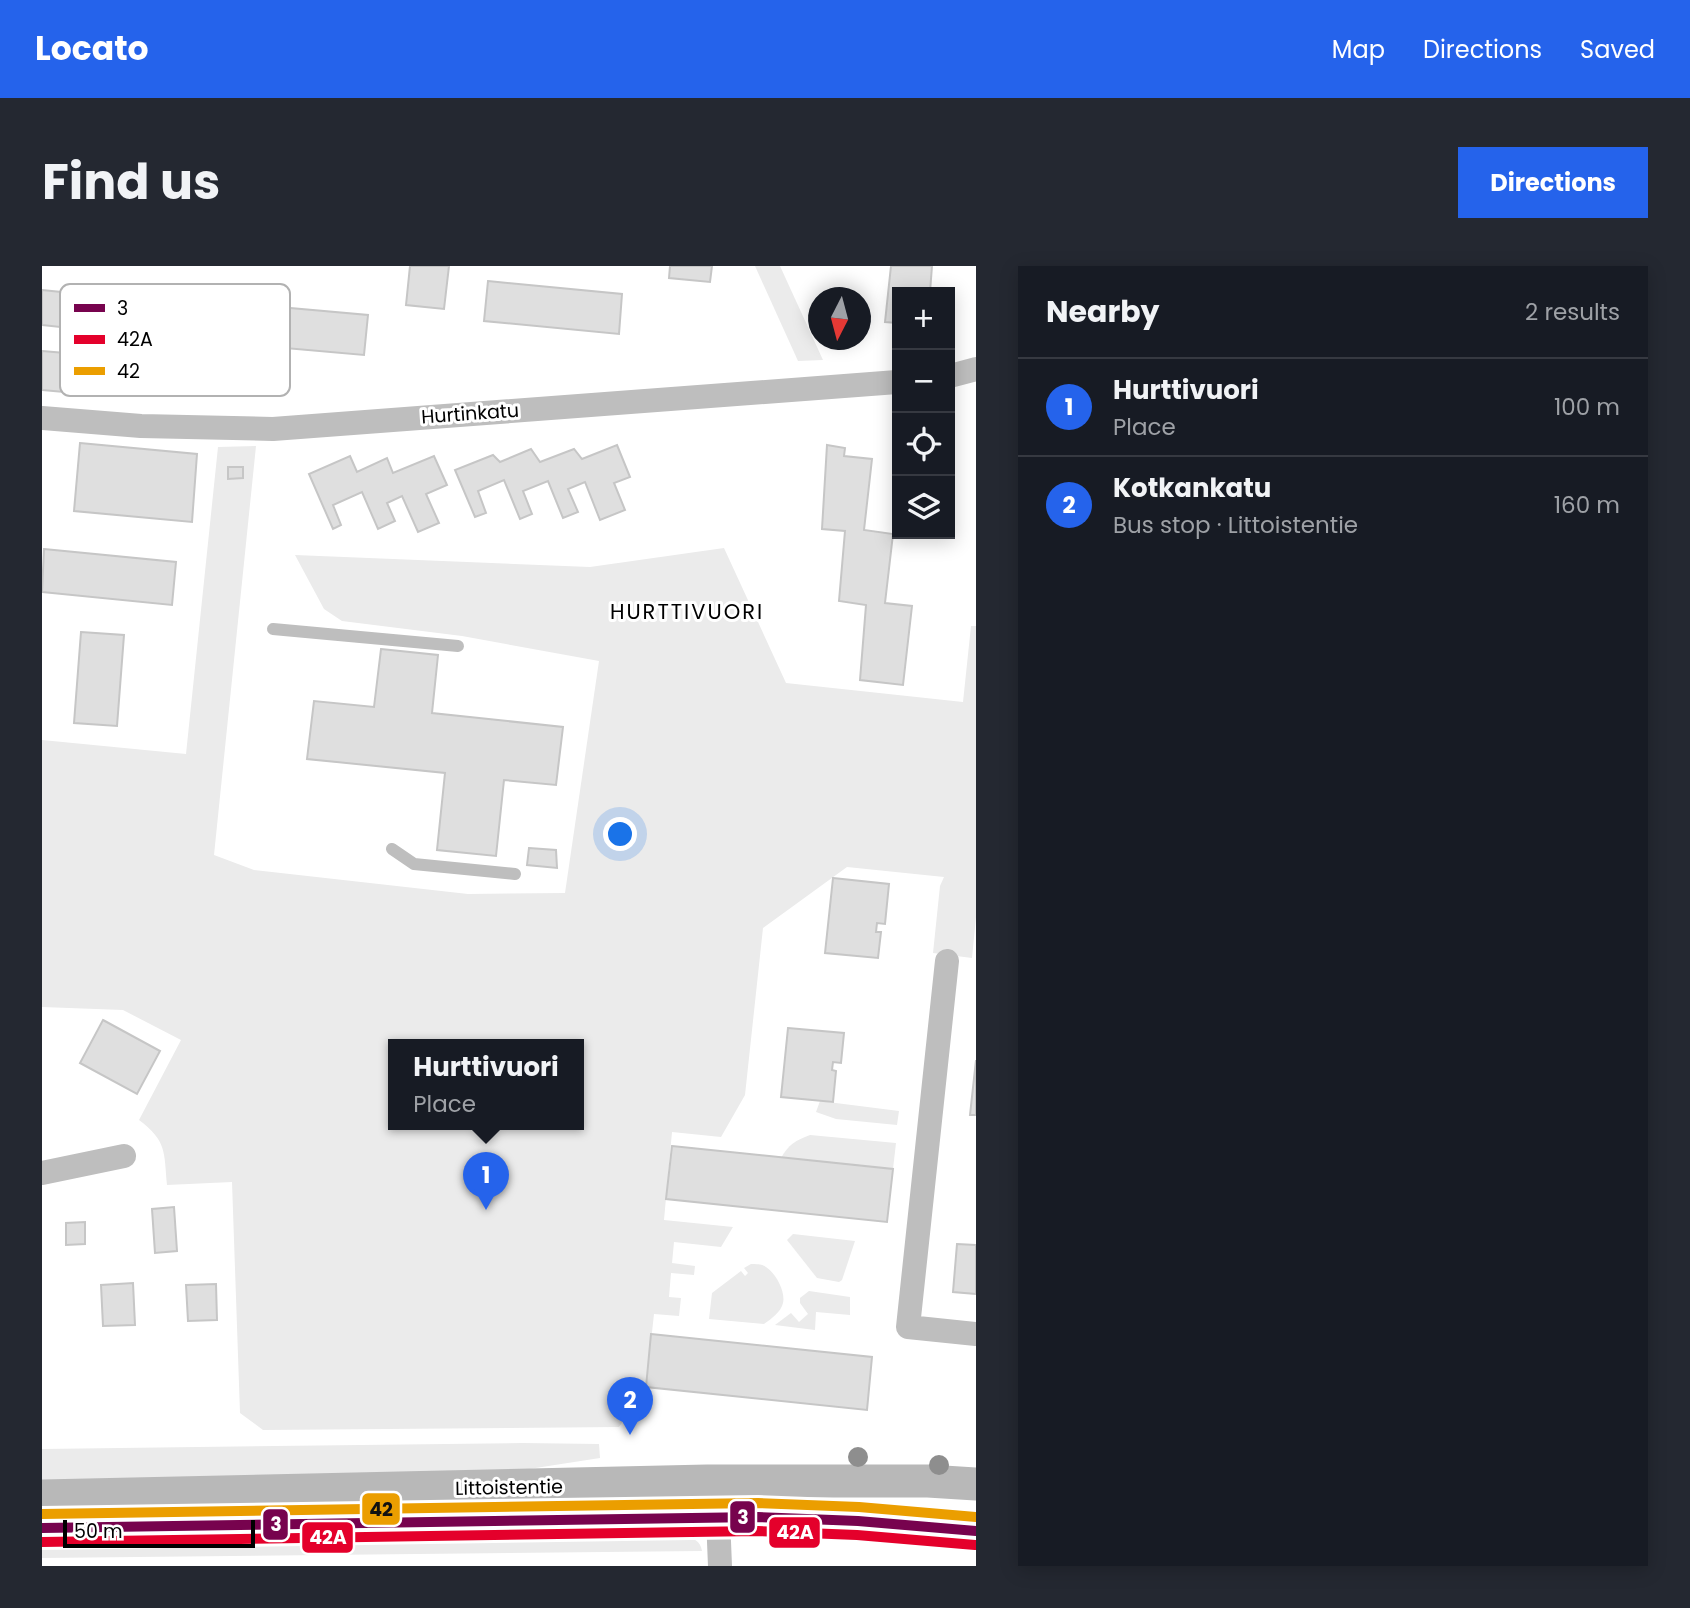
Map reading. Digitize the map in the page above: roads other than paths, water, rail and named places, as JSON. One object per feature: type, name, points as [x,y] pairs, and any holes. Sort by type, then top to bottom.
[{"type":"main road","name":"Littoistentie","points":[[42,1496],[707,1481],[928,1481],[976,1484]]},
{"type":"main road","name":"Littoistentie","points":[[42,1528],[718,1517],[858,1521],[976,1531]]},
{"type":"street","points":[[955,375],[976,369]]},
{"type":"street","name":"Hurtinkatu","points":[[42,418],[141,426],[273,429],[892,382]]},
{"type":"street","points":[[947,961],[908,1327],[976,1335]]},
{"type":"street","points":[[42,1173],[124,1156]]},
{"type":"street","points":[[718,1517],[720,1566]]},
{"type":"lane","points":[[272,629],[458,646]]},
{"type":"lane","points":[[392,849],[414,864],[515,874]]},
{"type":"place","name":"Hurttivuori","points":[[486,1210]]},
{"type":"place","name":"Kotkankatu","points":[[630,1435]]},
{"type":"district","name":"HURTTIVUORI","points":[[687,612]]}]
